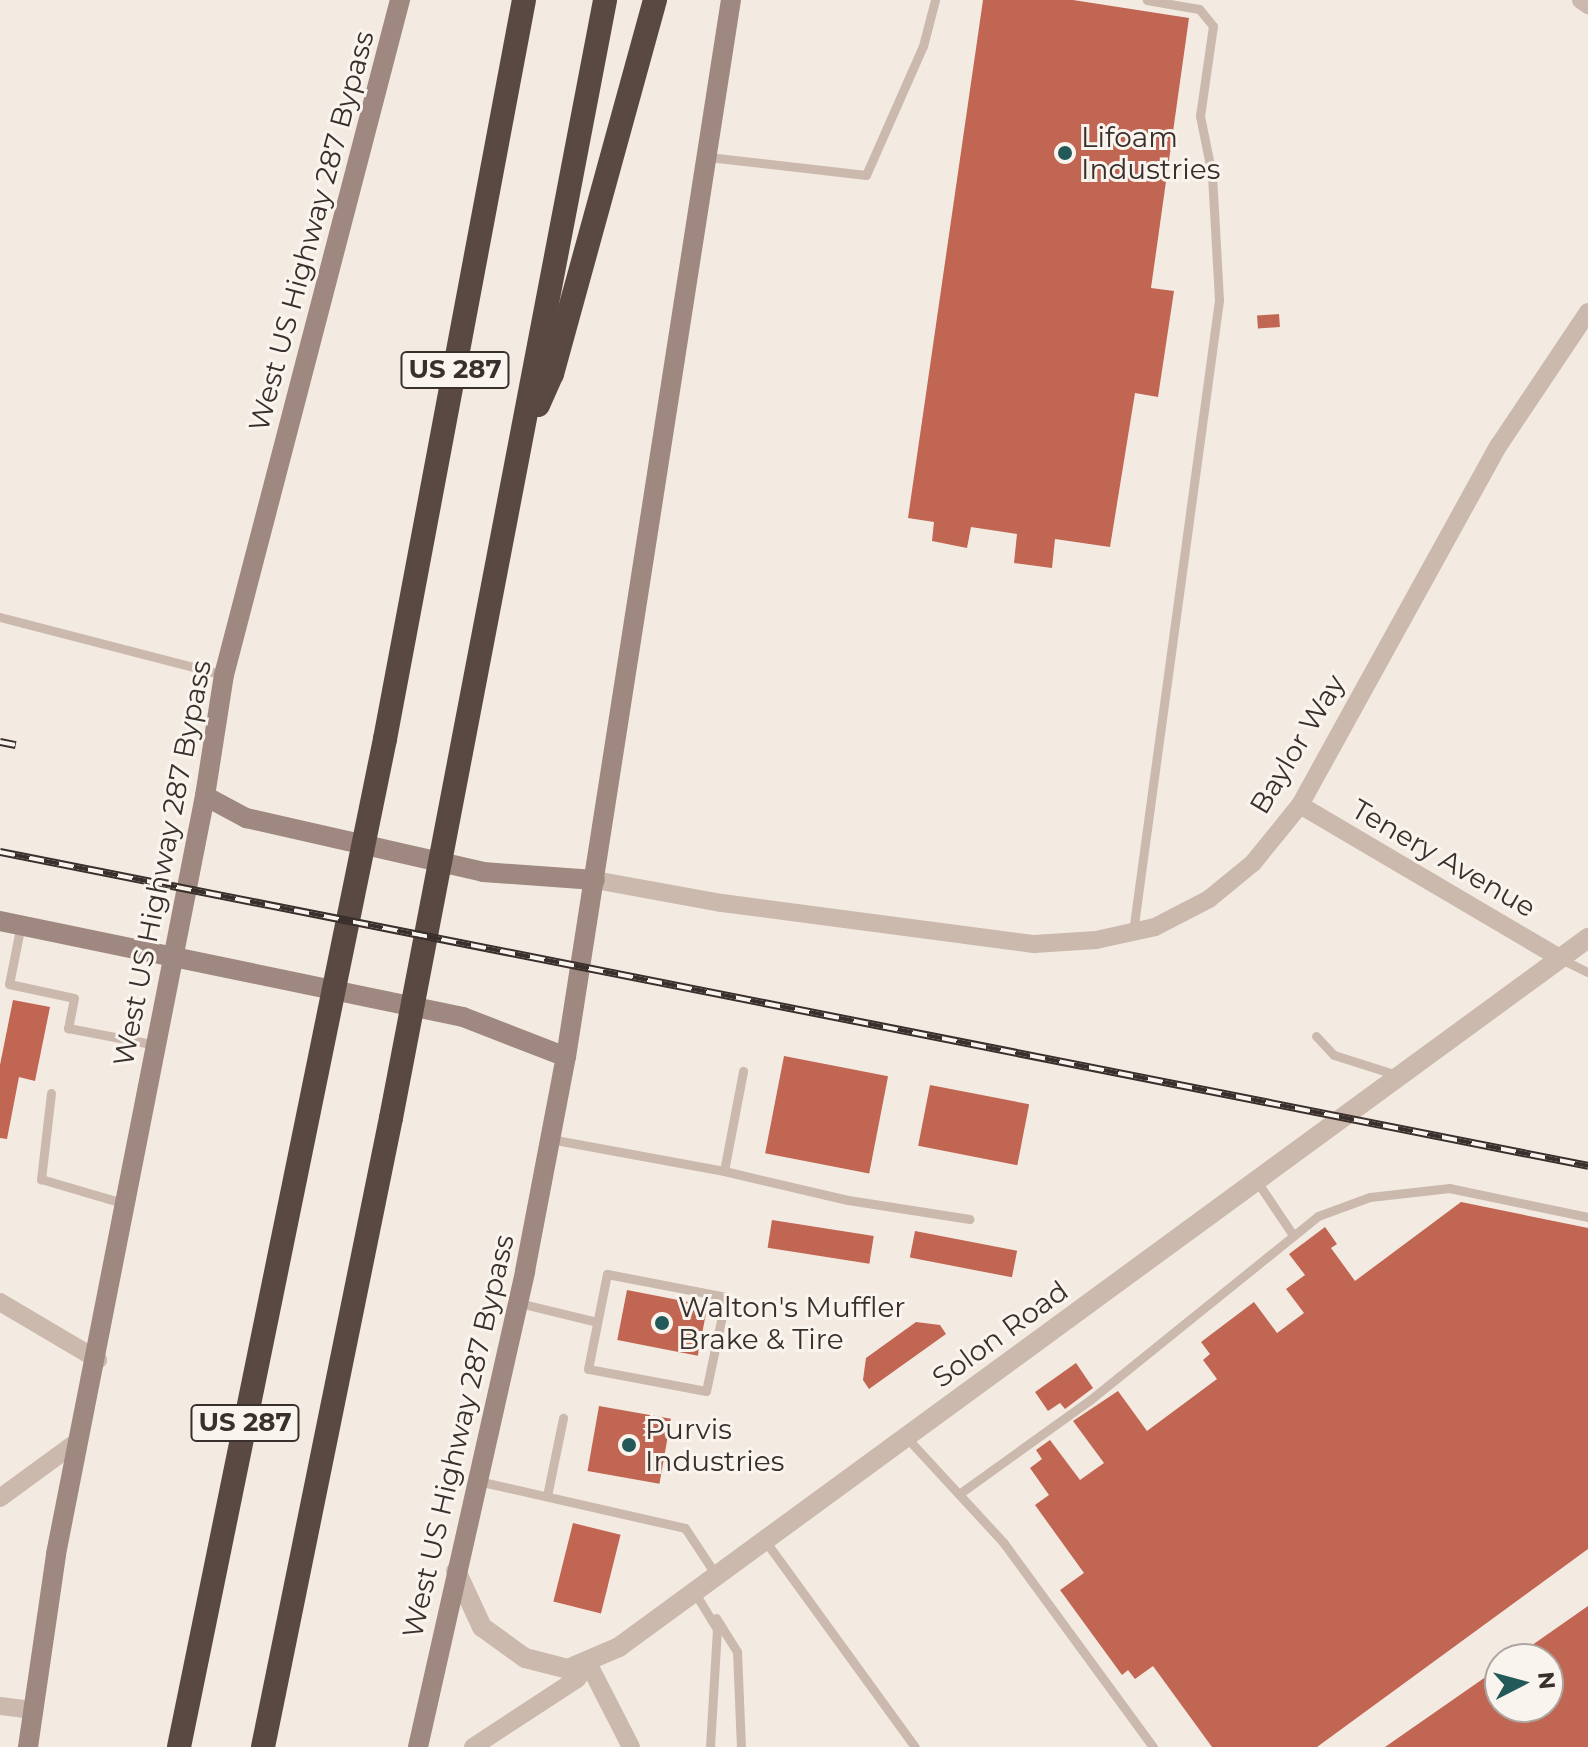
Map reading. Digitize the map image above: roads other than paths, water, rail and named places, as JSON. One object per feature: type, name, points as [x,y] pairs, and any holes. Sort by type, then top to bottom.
[{"type":"highway","points":[[486,212],[510,0]]},
{"type":"highway","name":"US 287","points":[[179,1747],[385,739],[524,0]]},
{"type":"highway","name":"US 287","points":[[263,1747],[391,1118],[605,0]]},
{"type":"highway","points":[[526,419],[552,374],[655,0]]},
{"type":"main road","name":"West US Highway 287 Bypass","points":[[28,1747],[78,1441],[98,1360],[205,796],[224,675],[400,0]]},
{"type":"main road","name":"West US Highway 287 Bypass","points":[[418,1747],[517,1303],[566,1057],[704,157],[731,0]]},
{"type":"main road","points":[[205,796],[246,818],[468,868],[595,880]]},
{"type":"main road","points":[[10,922],[463,1017],[566,1057]]},
{"type":"street","points":[[1581,0],[1588,5]]},
{"type":"street","name":"Baylor Way","points":[[595,880],[722,903],[1034,944],[1155,927],[1209,899],[1253,863],[1300,805],[1499,445],[1588,312]]},
{"type":"street","name":"Tenery Avenue","points":[[1300,805],[1561,959]]},
{"type":"street","name":"Solon Road","points":[[588,1663],[718,1577],[1588,938]]},
{"type":"street","points":[[0,1302],[98,1360]]},
{"type":"street","points":[[0,1498],[78,1441]]},
{"type":"street","points":[[456,1571],[468,1605],[499,1643],[525,1658],[559,1668],[588,1663]]},
{"type":"street","points":[[473,1747],[577,1679],[588,1663]]},
{"type":"street","points":[[588,1663],[631,1747]]},
{"type":"street","points":[[0,1706],[34,1710]]},
{"type":"lane","points":[[704,157],[866,175],[923,46],[935,0]]},
{"type":"lane","points":[[1133,932],[1219,300],[1212,175],[1200,116],[1213,26],[1199,9],[1147,0]]},
{"type":"lane","points":[[0,617],[224,675]]},
{"type":"lane","points":[[10,922],[9,984],[74,998],[68,1028],[156,1045]]},
{"type":"lane","points":[[1561,959],[1588,972]]},
{"type":"lane","points":[[1316,1036],[1334,1055],[1399,1076]]},
{"type":"lane","points":[[724,1171],[743,1071]]},
{"type":"lane","points":[[51,1093],[41,1179],[126,1204]]},
{"type":"lane","points":[[550,1139],[724,1171],[848,1200],[970,1219]]},
{"type":"lane","points":[[1256,1180],[1293,1235]]},
{"type":"lane","points":[[959,1494],[1090,1400],[1293,1235],[1345,1204],[1406,1189],[1449,1188],[1588,1217]]},
{"type":"lane","points":[[607,1274],[726,1297],[706,1391],[588,1369],[597,1322],[607,1274]]},
{"type":"lane","points":[[517,1303],[597,1322]]},
{"type":"lane","points":[[547,1496],[563,1418]]},
{"type":"lane","points":[[907,1438],[1003,1542],[1153,1747]]},
{"type":"lane","points":[[476,1481],[685,1528],[718,1577]]},
{"type":"lane","points":[[766,1542],[915,1747]]},
{"type":"lane","points":[[695,1593],[737,1652],[741,1747]]},
{"type":"lane","points":[[710,1747],[710,1685],[717,1648],[711,1613]]},
{"type":"railway","points":[[0,742],[16,745]]},
{"type":"railway","points":[[0,852],[1588,1166]]},
{"type":"place","name":"Lifoam Industries","points":[[1065,153]]},
{"type":"place","name":"Walton's Muffler Brake & Tire","points":[[662,1323]]},
{"type":"place","name":"Purvis Industries","points":[[629,1445]]}]
